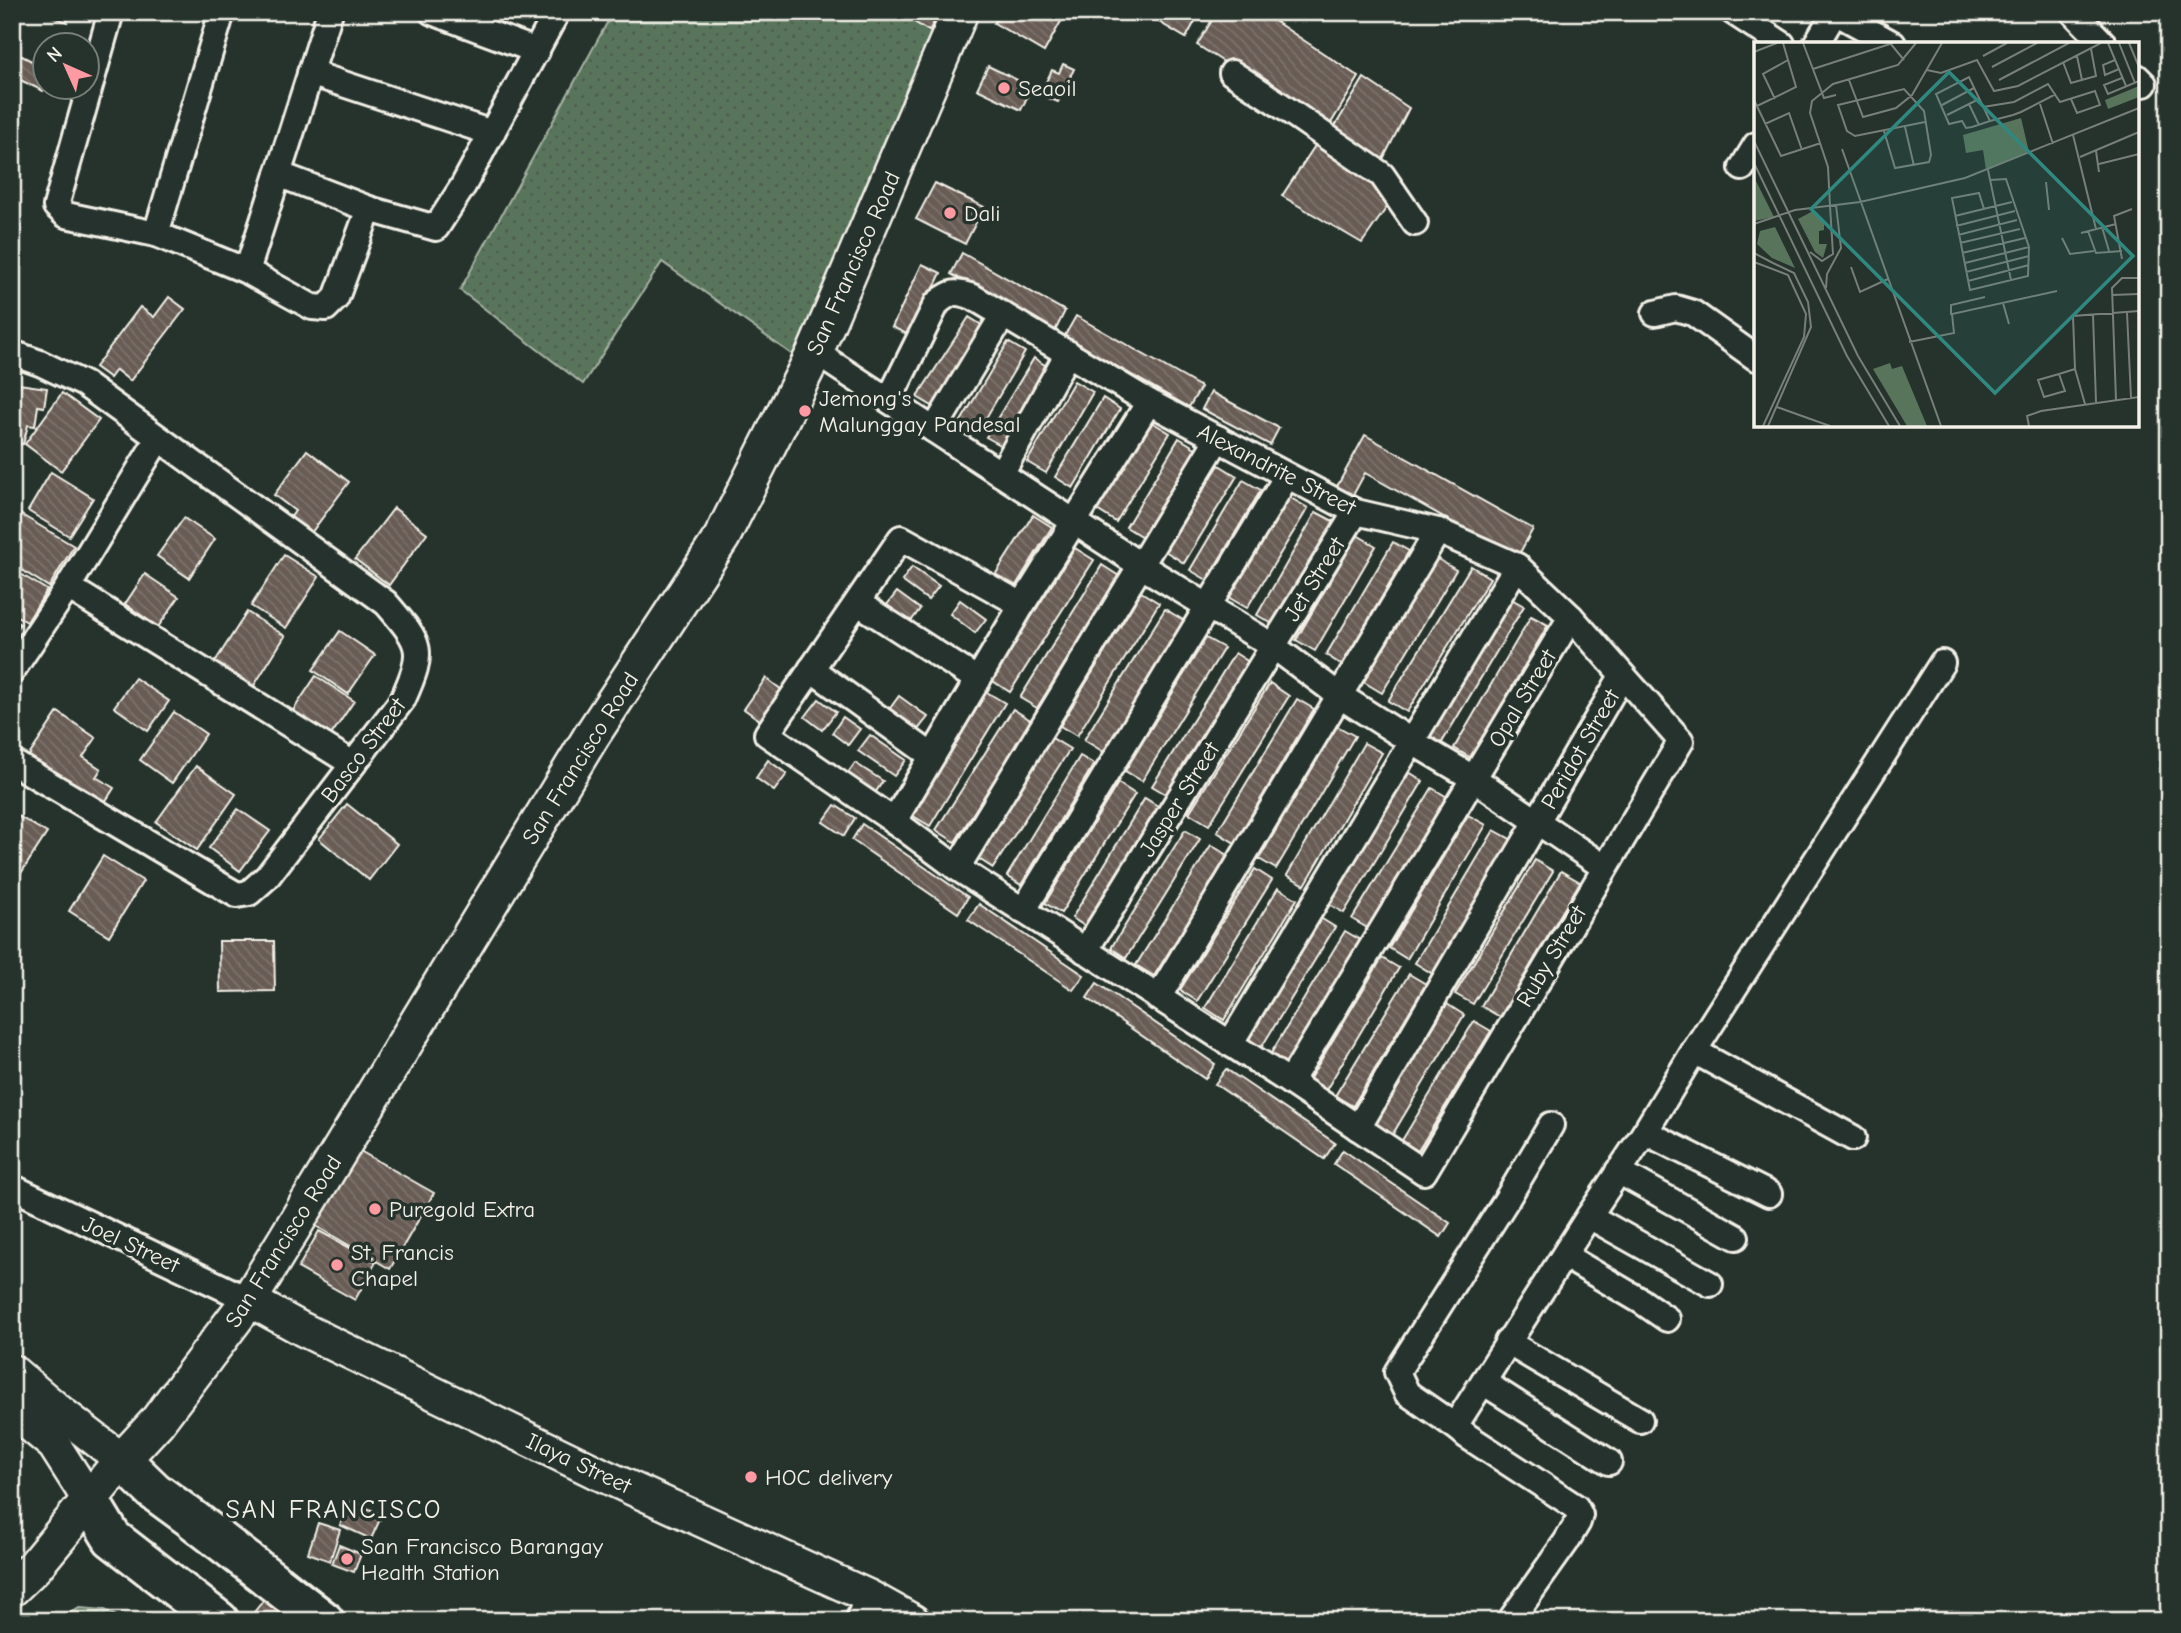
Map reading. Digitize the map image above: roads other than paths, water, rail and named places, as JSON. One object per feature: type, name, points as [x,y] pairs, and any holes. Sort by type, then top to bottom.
[{"type":"highway","points":[[122,1460],[154,1491],[324,1621]]},
{"type":"highway","points":[[89,1500],[111,1538],[219,1621]]},
{"type":"main road","name":"San Francisco Road","points":[[12,1588],[35,1566],[122,1460],[157,1422],[249,1300],[593,735],[722,537],[815,352],[960,12]]},
{"type":"street","points":[[111,12],[56,206],[66,215],[156,234],[247,271],[312,307],[326,307],[336,298],[369,209]]},
{"type":"street","points":[[156,234],[222,12]]},
{"type":"street","points":[[247,271],[330,12]]},
{"type":"street","points":[[432,12],[537,51]]},
{"type":"street","points":[[278,174],[369,209],[436,228],[463,186],[557,12]]},
{"type":"street","points":[[1733,12],[1779,42]]},
{"type":"street","points":[[1817,42],[1835,12],[1890,42]]},
{"type":"street","points":[[2073,12],[2094,40]]},
{"type":"street","points":[[310,73],[492,132]]},
{"type":"street","points":[[1232,73],[1382,175],[1415,223]]},
{"type":"street","points":[[1742,168],[1754,148]]},
{"type":"street","name":"Alexandrite Street","points":[[888,400],[937,303],[949,293],[958,292],[973,297],[1149,402],[1356,512],[1438,531],[1517,566],[1572,617],[1681,741]]},
{"type":"street","points":[[1654,313],[1676,308],[1693,313],[1754,357]]},
{"type":"street","points":[[934,430],[1003,315]]},
{"type":"street","points":[[815,352],[1140,565],[1273,646],[1340,696],[1473,778],[1604,867]]},
{"type":"street","name":"Basco Street","points":[[12,353],[85,384],[386,603],[414,636],[417,650],[416,671],[403,699],[267,877],[249,893],[237,895],[12,762]]},
{"type":"street","points":[[1001,474],[1068,354]]},
{"type":"street","points":[[894,821],[1022,605],[1149,402]]},
{"type":"street","points":[[12,671],[68,587],[158,439]]},
{"type":"street","points":[[957,868],[1218,439]]},
{"type":"street","points":[[1023,911],[1287,476]]},
{"type":"street","name":"Jet Street","points":[[1273,646],[1356,512]]},
{"type":"street","points":[[1158,998],[1438,531]]},
{"type":"street","points":[[1022,605],[901,538],[767,734],[957,868],[1358,1128]]},
{"type":"street","points":[[1230,1044],[1517,566]]},
{"type":"street","points":[[68,587],[353,764]]},
{"type":"street","points":[[858,603],[978,680]]},
{"type":"street","name":"Opal Street","points":[[1290,1082],[1572,617]]},
{"type":"street","name":"Jasper Street","points":[[1085,951],[1273,646]]},
{"type":"street","points":[[1459,1429],[1458,1421],[1507,1342],[1645,1132],[1942,663]]},
{"type":"street","points":[[811,669],[932,756]]},
{"type":"street","name":"Peridot Street","points":[[1358,1128],[1622,676]]},
{"type":"street","name":"Ruby Street","points":[[1358,1128],[1424,1172],[1681,741]]},
{"type":"street","points":[[1694,1051],[1853,1138]]},
{"type":"street","points":[[1510,1621],[1566,1542],[1580,1515],[1576,1507],[1407,1393],[1397,1372],[1551,1125]]},
{"type":"street","points":[[1645,1132],[1769,1194]]},
{"type":"street","points":[[1618,1171],[1736,1237]]},
{"type":"street","name":"Joel Street","points":[[12,1187],[249,1300]]},
{"type":"street","points":[[1588,1216],[1710,1284]]},
{"type":"street","points":[[1565,1256],[1667,1319]]},
{"type":"street","name":"Ilaya Street","points":[[249,1300],[302,1329],[600,1474],[863,1609],[912,1621]]},
{"type":"street","points":[[1507,1342],[1640,1420]]},
{"type":"street","points":[[12,1371],[122,1460]]},
{"type":"street","points":[[1483,1382],[1609,1462]]},
{"type":"street","points":[[12,1410],[54,1445],[89,1500]]},
{"type":"place","name":"Seaoil","points":[[1004,88]]},
{"type":"place","name":"Dali","points":[[950,213]]},
{"type":"place","name":"Jemong's Malunggay Pandesal","points":[[805,411]]},
{"type":"place","name":"Puregold Extra","points":[[375,1209]]},
{"type":"place","name":"St. Francis Chapel","points":[[337,1265]]},
{"type":"place","name":"HOC delivery","points":[[751,1477]]},
{"type":"place","name":"San Francisco Barangay Health Station","points":[[347,1559]]},
{"type":"district","name":"SAN FRANCISCO","points":[[334,1509]]}]
